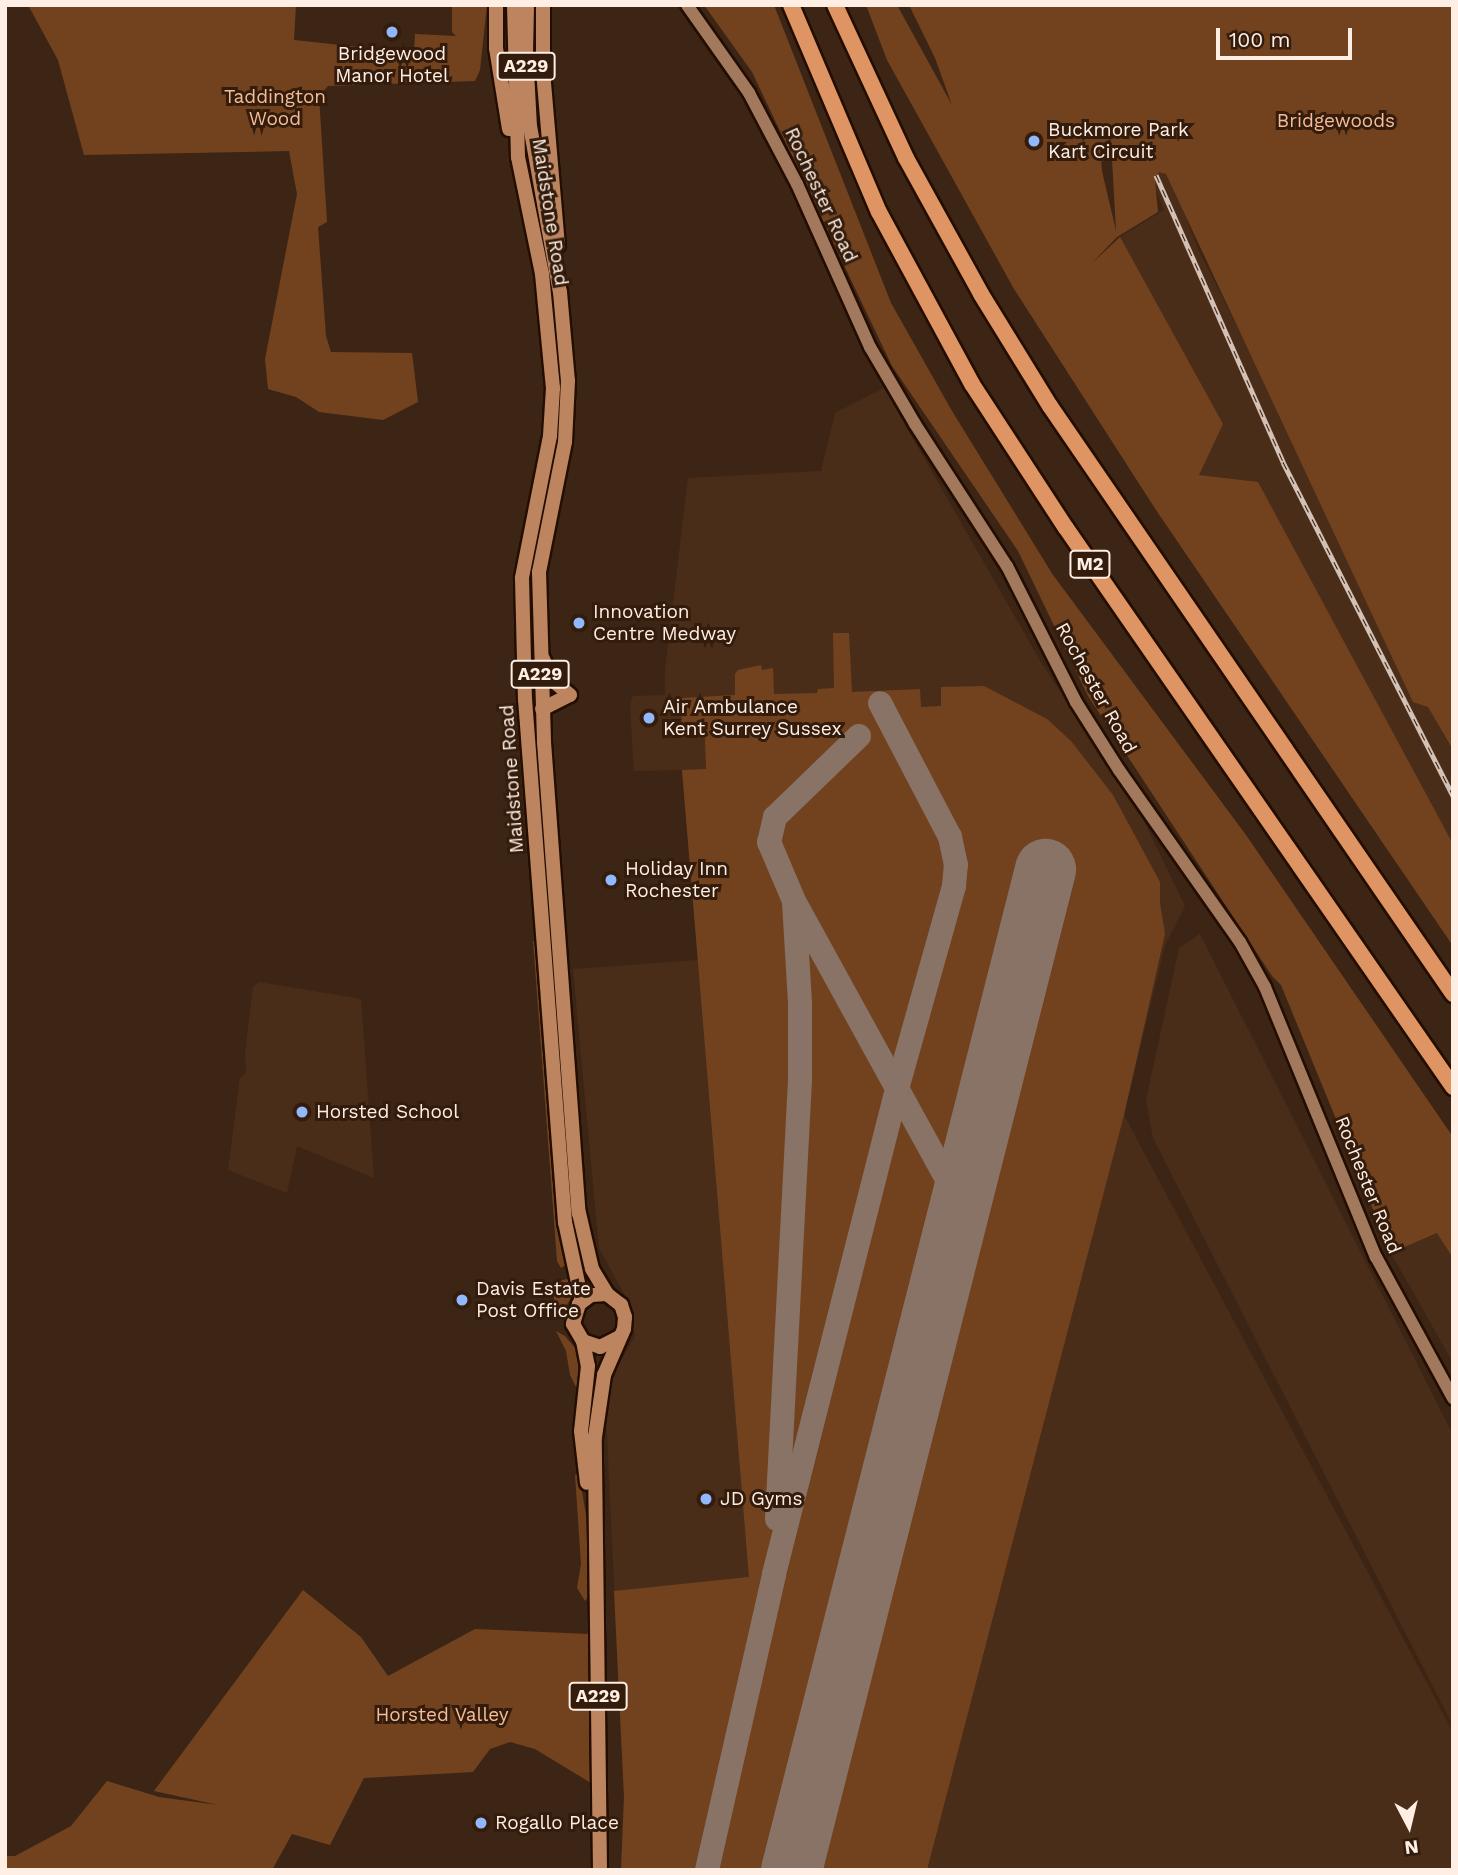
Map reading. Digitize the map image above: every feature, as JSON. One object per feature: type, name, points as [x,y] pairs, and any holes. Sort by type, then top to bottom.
[{"type":"highway","name":"M2","points":[[791,5],[879,212],[972,384],[1066,528],[1453,1087]]},
{"type":"highway","name":"M2","points":[[835,5],[906,158],[981,293],[1050,406],[1453,994]]},
{"type":"main road","points":[[496,5],[499,72],[513,146],[518,157]]},
{"type":"main road","name":"Maidstone Road","points":[[514,5],[514,94],[518,157],[542,274],[553,388],[550,436],[523,578],[526,711],[565,1222],[582,1301]]},
{"type":"main road","name":"A229","points":[[527,5],[526,53],[532,141],[560,292]]},
{"type":"main road","points":[[543,5],[543,71],[560,292]]},
{"type":"main road","name":"Rochester Road","points":[[687,5],[706,36],[749,93],[797,184],[870,347],[915,424],[1007,566],[1081,710],[1142,803],[1240,942],[1265,987],[1376,1257],[1453,1398]]},
{"type":"main road","name":"Maidstone Road","points":[[560,292],[567,349],[567,430],[539,572],[539,652],[579,1213],[590,1263],[607,1294]]},
{"type":"main road","points":[[539,652],[552,680],[569,695],[542,709]]},
{"type":"main road","points":[[582,1301],[591,1295],[607,1294]]},
{"type":"main road","name":"A229","points":[[600,1870],[594,1521],[596,1411],[606,1367],[625,1326],[624,1312],[618,1302],[607,1294]]},
{"type":"main road","name":"A229","points":[[582,1301],[575,1310],[573,1321],[583,1341],[588,1370],[582,1437],[590,1510],[594,1521]]},
{"type":"main road","points":[[583,1341],[603,1347],[620,1337]]},
{"type":"shaded area","points":[[1159,172],[1166,174],[1173,184],[1198,249],[1428,707],[1453,751],[1453,844],[1357,668],[1198,475],[1120,237],[1164,210],[1155,187],[1155,177]]},
{"type":"shaded area","points":[[884,388],[1042,664],[1137,807],[1185,906],[1165,945],[1124,1115],[1453,1732],[1453,1870],[621,1870],[624,1797],[606,1413],[614,1373],[635,1336],[632,1308],[599,1248],[573,969],[698,960],[682,770],[634,771],[630,705],[633,696],[665,695],[665,670],[688,478],[821,471],[835,413]]},
{"type":"shaded area","points":[[1200,934],[1453,1435],[1453,1726],[1153,1138],[1146,1100],[1179,948]]},
{"type":"shaded area","name":"Horsted School","points":[[259,982],[361,999],[374,1178],[297,1146],[287,1193],[228,1170],[240,1078],[246,1072],[245,1054],[253,987]]},
{"type":"shaded area","points":[[1438,1233],[1453,1258],[1453,1363],[1391,1253]]},
{"type":"green space","name":"Taddington Wood","points":[[28,5],[296,5],[294,40],[414,53],[415,34],[456,36],[452,32],[452,5],[487,5],[480,70],[475,81],[328,86],[319,96],[327,222],[318,227],[326,336],[331,352],[412,353],[418,402],[383,420],[319,412],[296,397],[268,389],[265,359],[297,194],[289,151],[84,155],[58,60]]},
{"type":"green space","points":[[704,5],[774,5],[891,303],[952,411],[1053,575],[1246,835],[1453,1137],[1453,1258],[1437,1233],[1391,1253],[1281,985],[1272,976],[1088,696],[1018,551],[892,366],[752,72]]},
{"type":"green space","name":"Bridgewoods","points":[[866,5],[897,5],[952,105],[935,58],[909,5],[1453,5],[1453,750],[1428,707],[1413,702],[1166,174],[1159,172],[1155,181],[1158,212],[1117,237],[1091,264],[1120,237],[1223,424],[1199,475],[1258,482],[1453,844],[1453,946],[1156,510],[1014,289],[887,60]],"holes":[[[1111,140],[1116,231],[1102,171],[1100,145]]]},
{"type":"green space","points":[[551,454],[557,454],[533,578],[534,666],[543,820],[539,821],[531,719],[527,590]]},
{"type":"green space","points":[[833,633],[849,633],[852,692],[920,689],[921,707],[941,706],[941,687],[984,686],[1047,719],[1071,741],[1113,795],[1160,882],[1165,934],[1124,1115],[927,1870],[621,1870],[624,1797],[614,1591],[749,1577],[682,770],[706,769],[705,738],[682,738],[681,698],[735,695],[735,674],[738,670],[761,665],[762,670],[773,668],[774,694],[817,693],[818,689],[834,688]]},
{"type":"green space","points":[[533,941],[537,941],[562,1238],[567,1264],[561,1268],[557,1261]]},
{"type":"green space","points":[[566,1279],[572,1282],[573,1295],[565,1308],[555,1311],[553,1284]]},
{"type":"green space","points":[[556,1331],[565,1336],[581,1355],[579,1393],[570,1375],[566,1351]]},
{"type":"green space","points":[[579,1474],[587,1521],[589,1596],[585,1601],[577,1588],[581,1564],[575,1475]]},
{"type":"green space","name":"Horsted Valley","points":[[303,1590],[361,1637],[388,1676],[475,1629],[589,1634],[591,1783],[535,1749],[510,1742],[490,1749],[473,1772],[364,1778],[330,1845],[292,1834],[272,1870],[5,1870],[5,1856],[15,1856],[71,1826],[107,1781],[159,1797],[218,1805],[154,1791]]},
{"type":"taxiway","points":[[707,1870],[774,1574],[897,1089],[954,886],[956,865],[950,837],[880,703]]},
{"type":"taxiway","points":[[859,736],[775,817],[769,842],[794,901],[960,1203]]},
{"type":"taxiway","points":[[777,1519],[800,1080],[800,1003],[794,901]]},
{"type":"runway","points":[[791,1870],[1045,869]]},
{"type":"railway","points":[[1156,175],[1283,462],[1453,796]]},
{"type":"place","name":"Bridgewood Manor Hotel","points":[[392,32]]},
{"type":"place","name":"Buckmore Park Kart Circuit","points":[[1034,141]]},
{"type":"place","name":"Innovation Centre Medway","points":[[579,623]]},
{"type":"place","name":"Air Ambulance Kent Surrey Sussex","points":[[649,718]]},
{"type":"place","name":"Holiday Inn Rochester","points":[[611,880]]},
{"type":"place","name":"Horsted School","points":[[302,1112]]},
{"type":"place","name":"Davis Estate Post Office","points":[[462,1300]]},
{"type":"place","name":"JD Gyms","points":[[706,1499]]},
{"type":"place","name":"Rogallo Place","points":[[481,1823]]}]
